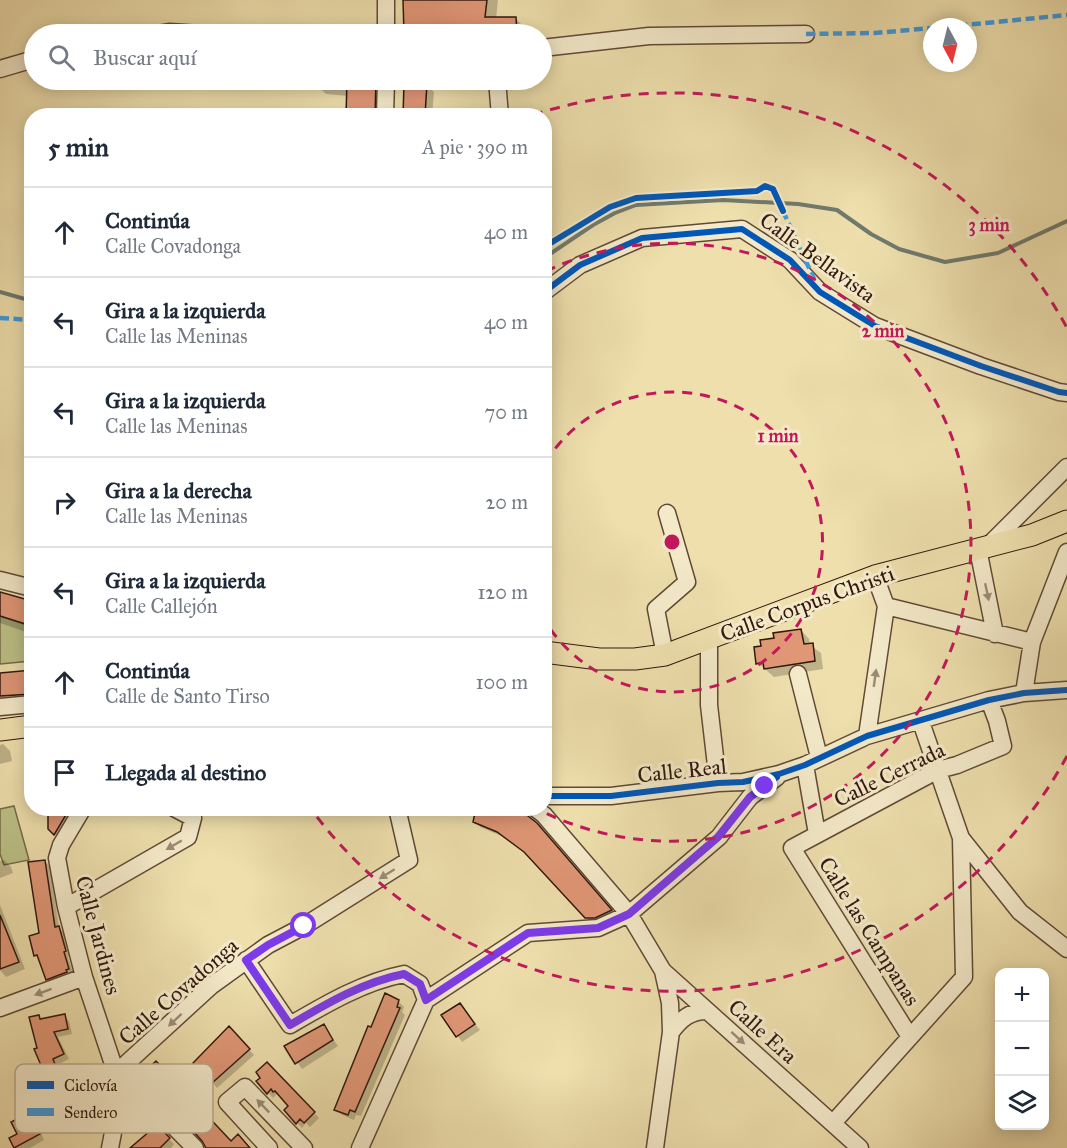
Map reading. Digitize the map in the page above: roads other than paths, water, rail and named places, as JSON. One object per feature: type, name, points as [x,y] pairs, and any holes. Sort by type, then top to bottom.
[{"type":"main road","name":"Calle Corpus Christi","points":[[552,652],[599,659],[635,659],[665,655],[875,576],[1032,535],[1067,521]]},
{"type":"main road","points":[[0,730],[24,727]]},
{"type":"street","points":[[386,0],[386,24]]},
{"type":"street","points":[[552,47],[649,36],[806,34]]},
{"type":"street","points":[[0,69],[24,62]]},
{"type":"street","points":[[385,108],[386,90]]},
{"type":"street","points":[[498,90],[499,108]]},
{"type":"street","name":"Calle Bellavista","points":[[552,286],[580,265],[642,237],[742,229],[790,260],[820,292],[875,326],[981,366],[1067,393]]},
{"type":"street","points":[[995,634],[982,548],[1067,466]]},
{"type":"street","points":[[665,655],[656,609],[687,582],[667,513]]},
{"type":"street","points":[[1024,693],[1032,642],[1067,552]]},
{"type":"street","points":[[867,736],[885,606],[875,576]]},
{"type":"street","points":[[0,580],[24,586]]},
{"type":"street","points":[[885,606],[1032,642]]},
{"type":"street","points":[[709,639],[709,705],[718,783]]},
{"type":"street","name":"Calle Cerrada","points":[[798,674],[812,761],[817,834]]},
{"type":"street","name":"Calle Real","points":[[552,796],[611,796],[744,782],[812,761],[867,736],[921,722],[990,699],[1024,693],[1067,690]]},
{"type":"street","name":"Calle Cerrada","points":[[792,848],[938,770],[957,765],[1003,746],[990,699]]},
{"type":"street","points":[[0,707],[24,705]]},
{"type":"street","points":[[832,1124],[964,977],[961,838],[921,722]]},
{"type":"street","points":[[360,1148],[426,1000],[528,933],[598,928],[629,914],[718,837],[750,797],[785,771]]},
{"type":"street","name":"Calle Jardines","points":[[78,816],[61,845],[57,858],[66,907],[84,977],[113,1064]]},
{"type":"street","points":[[66,907],[188,837],[193,818],[189,816]]},
{"type":"street","name":"Calle Covadonga","points":[[130,1064],[211,986],[246,960],[409,860],[399,816]]},
{"type":"street","points":[[545,816],[629,914],[663,971],[670,1003],[671,1032],[655,1148]]},
{"type":"street","points":[[961,838],[1020,912],[1067,949]]},
{"type":"street","name":"Calle las Campanas","points":[[792,848],[910,1037]]},
{"type":"street","points":[[246,960],[290,1025],[335,999],[383,978],[404,974],[420,984],[426,1000]]},
{"type":"street","name":"Calle Era","points":[[663,971],[860,1148]]},
{"type":"street","points":[[1,1005],[84,977]]},
{"type":"street","points":[[671,1032],[680,1021],[694,1011],[707,1011]]},
{"type":"street","points":[[269,1148],[227,1102],[244,1087],[304,1148]]},
{"type":"street","name":"Calle Jardines","points":[[110,1148],[113,1133]]},
{"type":"street","points":[[180,1133],[195,1148]]},
{"type":"waterway","points":[[552,253],[593,225],[636,205],[723,200],[798,204],[837,210],[871,234],[899,249],[945,262],[998,253],[1067,221]]},
{"type":"waterway","points":[[0,292],[24,299]]}]
